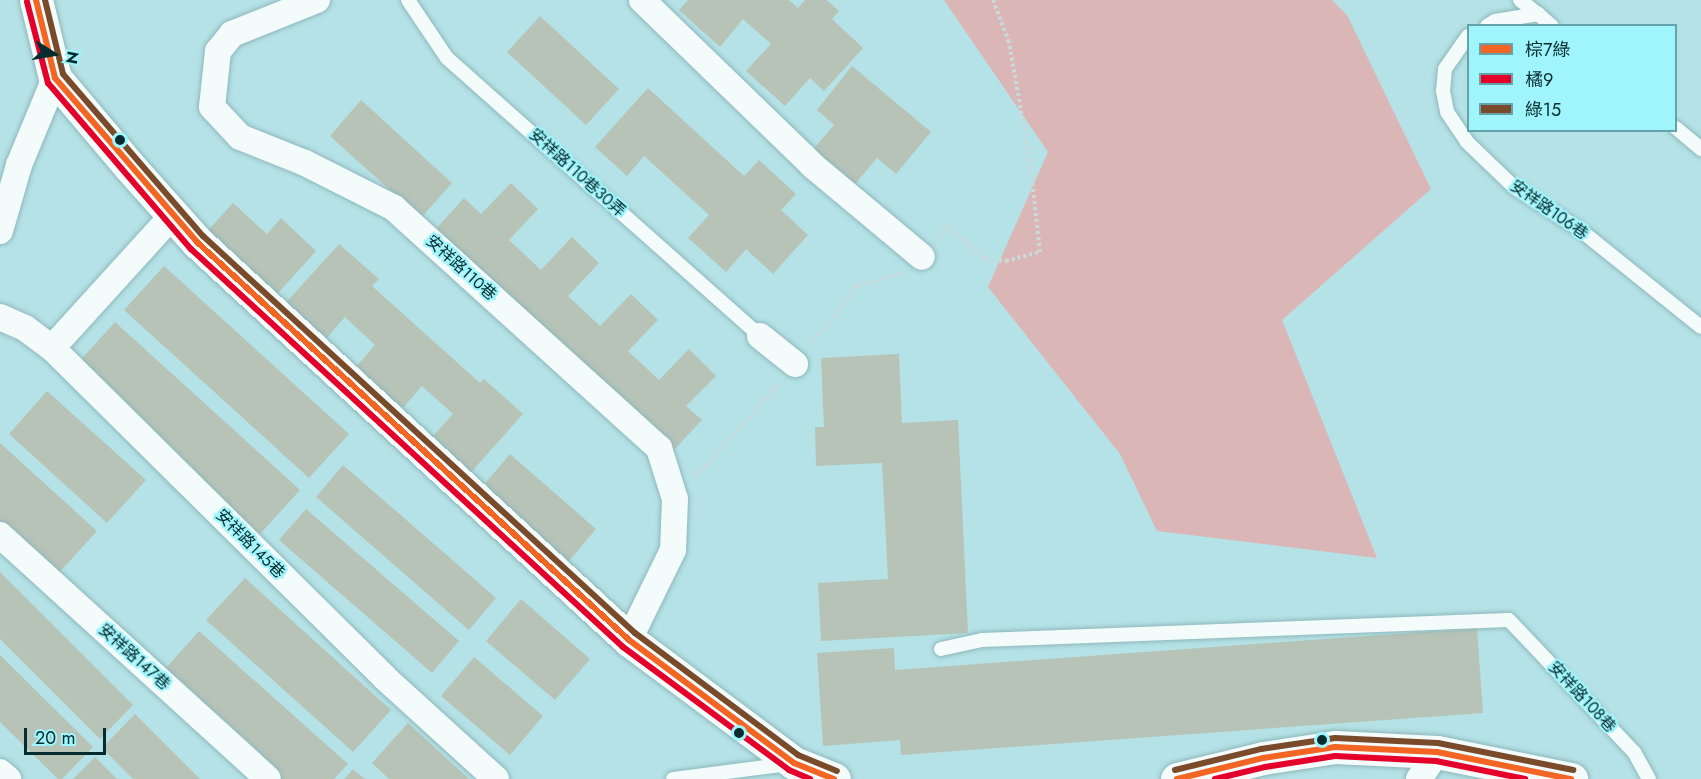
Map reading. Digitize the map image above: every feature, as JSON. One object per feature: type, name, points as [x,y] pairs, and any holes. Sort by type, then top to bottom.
[{"type":"street","points":[[36,0],[55,78],[197,242],[629,640],[794,764],[834,779]]},
{"type":"street","name":"安祥路110巷","points":[[317,0],[232,34],[218,51],[212,107],[240,137],[305,163],[394,208],[659,448],[675,499],[673,550],[629,640]]},
{"type":"street","points":[[642,0],[812,165],[922,257]]},
{"type":"street","points":[[0,231],[19,165],[55,78]]},
{"type":"street","points":[[52,348],[173,215]]},
{"type":"street","name":"安祥路145巷","points":[[0,317],[25,328],[52,348],[385,678],[496,779]]},
{"type":"street","points":[[760,336],[795,364]]},
{"type":"street","name":"安祥路147巷","points":[[0,535],[268,779]]},
{"type":"street","points":[[1177,779],[1263,758],[1335,747],[1437,752],[1571,779]]},
{"type":"street","points":[[1419,779],[1437,752]]},
{"type":"street","points":[[0,772],[8,779]]},
{"type":"lane","name":"安祥路110巷30弄","points":[[408,0],[447,58],[760,336]]},
{"type":"lane","points":[[1520,0],[1550,24]]},
{"type":"lane","points":[[1491,24],[1496,21],[1538,14]]},
{"type":"lane","name":"安祥路106巷","points":[[1467,37],[1445,69],[1443,91],[1447,112],[1467,142],[1514,187],[1579,229],[1701,327]]},
{"type":"lane","points":[[1677,129],[1701,149]]},
{"type":"lane","name":"安祥路108巷","points":[[941,649],[982,640],[1509,620],[1634,752],[1649,779]]},
{"type":"lane","points":[[673,779],[733,769],[794,764]]},
{"type":"shaded area","points":[[944,0],[1332,0],[1347,15],[1431,189],[1282,320],[1377,558],[1157,531],[1120,454],[988,287],[1048,152]]},
{"type":"building","points":[[688,0],[789,0],[798,8],[805,0],[827,0],[839,11],[832,19],[863,48],[824,91],[810,78],[785,106],[746,71],[771,44],[743,19],[720,47],[679,10]]},
{"type":"building","points":[[540,16],[619,89],[586,125],[507,52]]},
{"type":"building","points":[[852,66],[931,132],[896,174],[877,158],[851,189],[809,154],[834,125],[817,110]]},
{"type":"building","points":[[648,88],[744,176],[759,160],[796,194],[781,210],[808,235],[773,274],[746,249],[726,272],[688,238],[709,215],[644,156],[627,176],[595,147]]},
{"type":"building","points":[[361,100],[452,183],[421,218],[330,136]]},
{"type":"building","points":[[511,183],[538,209],[509,240],[541,270],[572,237],[599,263],[568,296],[600,326],[631,294],[658,320],[628,351],[659,380],[689,349],[716,376],[686,406],[702,420],[670,454],[433,232],[464,198],[481,214]]},
{"type":"building","points":[[233,203],[267,234],[281,218],[316,251],[270,302],[201,238]]},
{"type":"building","points":[[339,244],[379,279],[372,286],[480,383],[484,379],[523,414],[465,479],[426,444],[453,414],[422,386],[395,417],[349,375],[375,345],[345,317],[323,342],[283,306]]},
{"type":"building","points":[[164,266],[349,434],[309,478],[124,310]]},
{"type":"building","points":[[115,322],[300,490],[260,534],[75,366]]},
{"type":"building","points":[[899,354],[902,423],[958,420],[968,633],[821,641],[818,583],[888,579],[882,463],[816,466],[815,427],[824,427],[821,358]]},
{"type":"building","points":[[47,391],[146,480],[107,523],[9,434]]},
{"type":"building","points":[[0,443],[97,531],[58,574],[0,522]]},
{"type":"building","points":[[510,454],[596,529],[568,562],[482,487]]},
{"type":"building","points":[[343,465],[496,598],[469,630],[316,497]]},
{"type":"building","points":[[306,509],[459,641],[432,673],[279,540]]},
{"type":"building","points":[[0,572],[133,705],[100,739],[0,639]]},
{"type":"building","points":[[245,578],[391,710],[353,752],[206,620]]},
{"type":"building","points":[[521,599],[590,659],[555,700],[486,641]]},
{"type":"building","points":[[1477,628],[1483,713],[901,755],[900,740],[823,746],[817,653],[894,648],[895,670]]},
{"type":"building","points":[[199,631],[348,764],[334,779],[277,779],[257,760],[262,754],[166,668]]},
{"type":"building","points":[[0,655],[93,747],[62,779],[58,779],[0,722]]},
{"type":"building","points":[[474,657],[543,716],[510,755],[441,696]]},
{"type":"building","points":[[135,714],[200,779],[133,779],[102,748]]},
{"type":"building","points":[[408,723],[469,779],[389,779],[372,763]]},
{"type":"building","points":[[95,757],[117,779],[73,779]]},
{"type":"building","points":[[353,769],[365,779],[344,779]]},
{"type":"transit line","name":"棕7綠","points":[[36,0],[55,78],[197,242],[629,640],[794,763],[834,779]]},
{"type":"transit line","name":"綠15","points":[[45,0],[63,74],[203,236],[635,633],[798,755],[837,771]]},
{"type":"transit line","name":"橘9","points":[[27,2],[48,83],[191,249],[623,647],[789,770],[810,779]]},
{"type":"transit line","name":"綠15","points":[[1175,770],[1261,749],[1335,738],[1438,743],[1573,770]]},
{"type":"transit line","name":"棕7綠","points":[[1177,779],[1263,758],[1335,747],[1437,752],[1571,779]]},
{"type":"transit line","name":"橘9","points":[[1215,779],[1265,767],[1335,756],[1436,761],[1525,779]]}]
